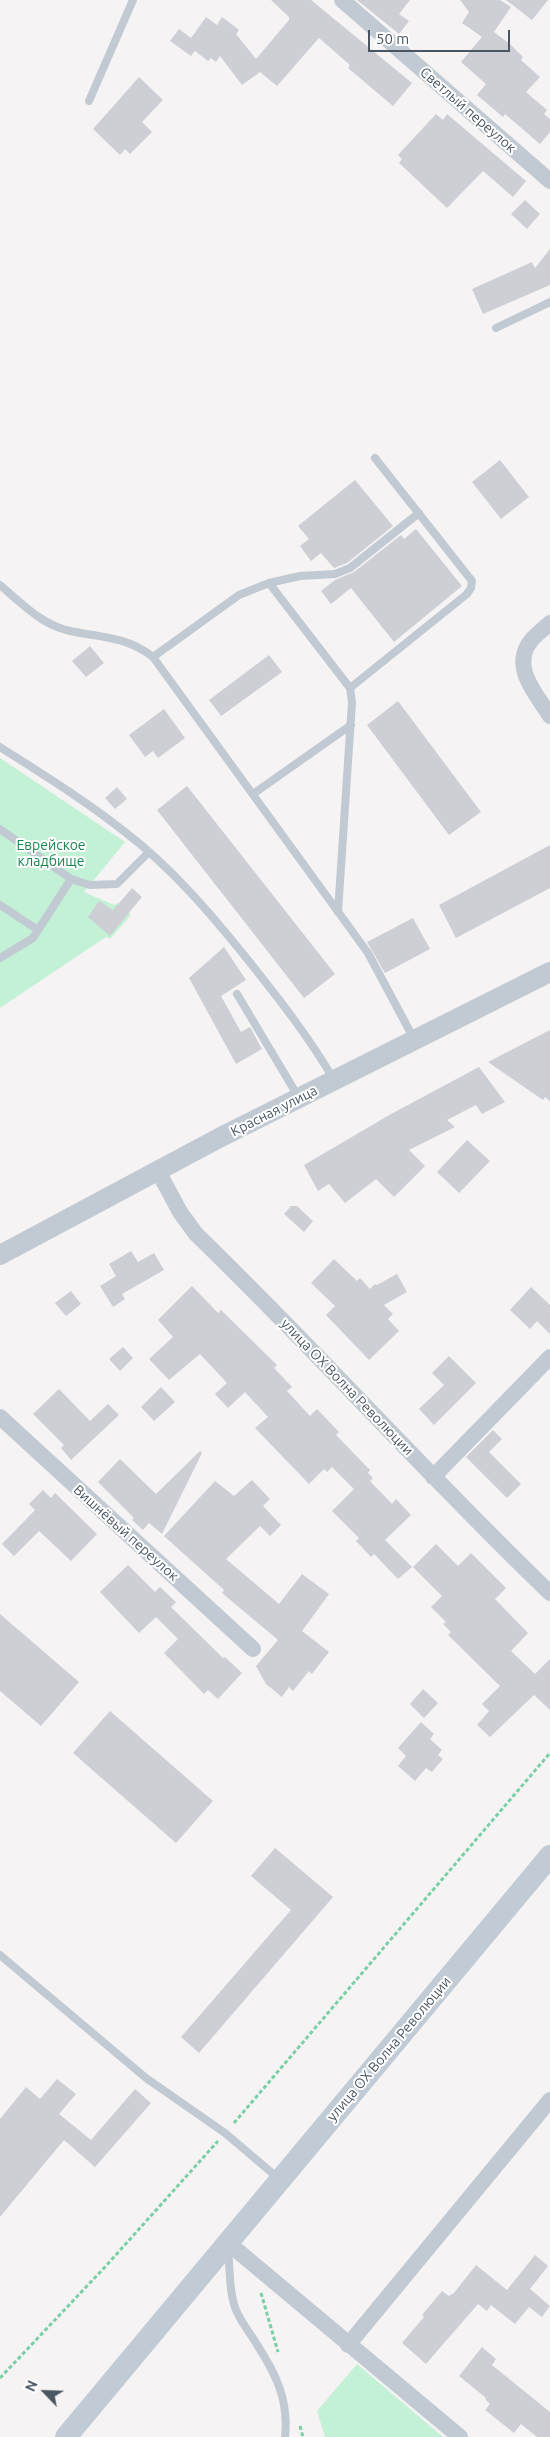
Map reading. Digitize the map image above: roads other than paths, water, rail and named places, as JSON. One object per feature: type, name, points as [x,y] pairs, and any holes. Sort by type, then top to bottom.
[{"type":"main road","name":"улица ОХ Волна Революции","points":[[66,2437],[550,1856]]},
{"type":"street","name":"Светлый переулок","points":[[342,0],[550,181]]},
{"type":"street","points":[[550,623],[528,644],[523,664],[530,686],[550,716]]},
{"type":"street","name":"Красная улица","points":[[0,1255],[334,1080],[550,972]]},
{"type":"street","name":"улица ОХ Волна Революции","points":[[158,1171],[192,1229],[318,1356],[433,1477],[550,1593]]},
{"type":"street","points":[[433,1477],[550,1357]]},
{"type":"street","name":"Вишнёвый переулок","points":[[0,1417],[253,1649]]},
{"type":"street","points":[[348,2345],[550,2100]]},
{"type":"street","points":[[227,2242],[460,2437]]},
{"type":"lane","points":[[89,101],[133,0]]},
{"type":"lane","points":[[496,328],[550,302]]},
{"type":"lane","points":[[350,688],[472,588],[470,575],[375,458]]},
{"type":"lane","points":[[153,657],[239,595],[270,583],[300,576],[335,574],[350,568],[419,512]]},
{"type":"lane","points":[[270,583],[350,688],[350,725],[338,912]]},
{"type":"lane","points":[[0,585],[50,624],[66,630],[125,640],[140,646],[153,657],[368,953],[414,1039]]},
{"type":"lane","points":[[253,794],[350,725]]},
{"type":"lane","points":[[0,746],[103,816],[148,852],[193,895],[283,1004],[334,1080]]},
{"type":"lane","points":[[0,829],[71,880],[90,885],[116,884],[148,852]]},
{"type":"lane","points":[[0,958],[26,944],[38,930],[71,880]]},
{"type":"lane","points":[[0,906],[38,930]]},
{"type":"lane","points":[[237,994],[300,1098]]},
{"type":"lane","points":[[0,1955],[146,2078],[225,2133],[280,2180]]},
{"type":"lane","points":[[227,2242],[232,2292],[236,2310],[270,2368],[284,2401],[287,2413],[285,2437]]},
{"type":"park label","name":"Еврейское кладбище","points":[[51,854]]}]
